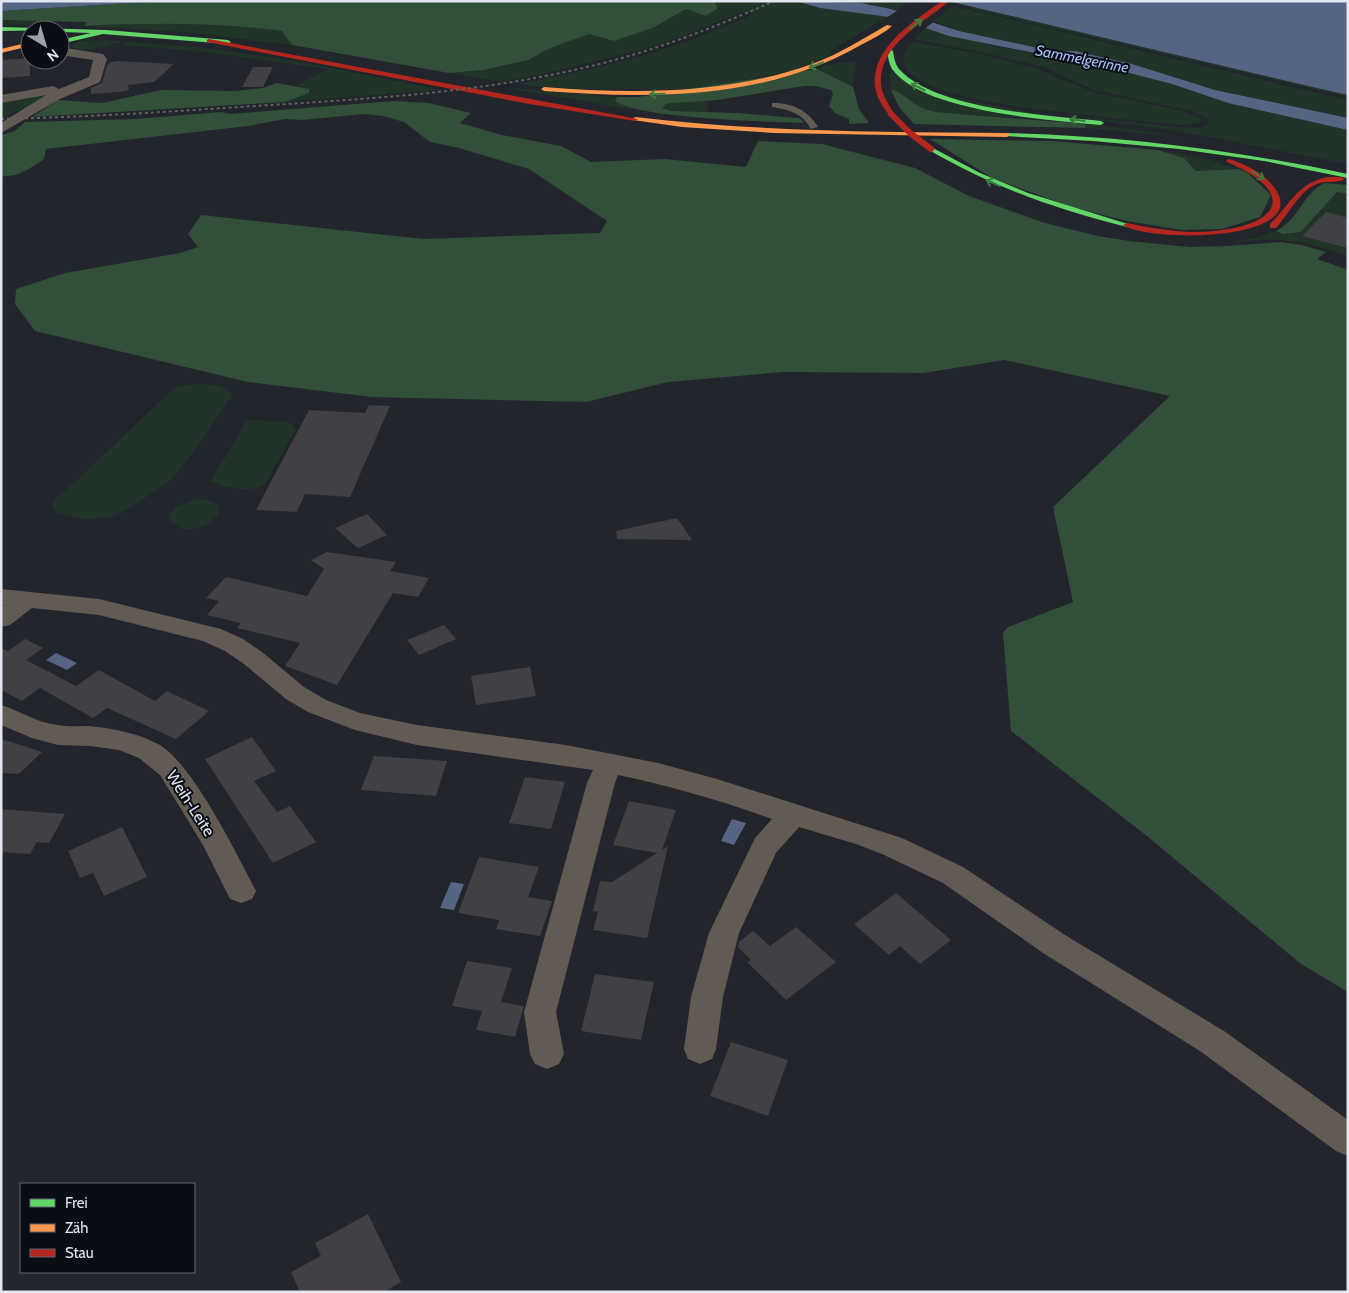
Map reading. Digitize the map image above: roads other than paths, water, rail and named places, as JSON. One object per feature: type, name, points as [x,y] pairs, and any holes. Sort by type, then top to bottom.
[{"type":"main road","points":[[946,1],[909,29],[890,50],[882,62],[878,79],[882,98],[891,114],[910,133],[931,149],[968,171],[1020,194],[1086,215],[1135,226],[1178,232],[1227,232],[1262,222],[1274,211],[1277,199],[1273,190],[1263,178],[1249,169],[1210,155],[1145,144]]},
{"type":"main road","points":[[535,88],[618,95],[672,94],[720,89],[789,74],[828,60],[893,24],[875,47]]},
{"type":"main road","points":[[1,29],[20,29]]},
{"type":"main road","points":[[70,30],[270,44],[425,73],[485,82]]},
{"type":"main road","points":[[70,40],[106,32]]},
{"type":"main road","points":[[209,41],[564,110],[676,125],[805,133],[1047,136],[1145,144],[1252,157],[1348,176]]},
{"type":"main road","points":[[1,52],[20,47]]},
{"type":"main road","points":[[1,52],[20,50]]},
{"type":"main road","points":[[890,50],[895,69],[904,78],[946,98],[986,108],[1115,125]]},
{"type":"main road","points":[[425,73],[544,98],[647,114],[719,122],[814,127],[962,126],[1056,129],[1263,150]]},
{"type":"main road","points":[[882,125],[905,145]]},
{"type":"main road","points":[[1205,138],[1348,168]]},
{"type":"main road","points":[[931,163],[987,191],[1056,216],[1129,233],[1188,239],[1232,238],[1262,230],[1280,221],[1304,187],[1314,180],[1322,178],[1348,181]]},
{"type":"street","points":[[1,128],[67,91],[95,79],[100,59],[95,56],[70,52]]},
{"type":"street","points":[[1,99],[49,91],[67,91]]},
{"type":"street","points":[[1,619],[13,599],[99,607],[185,627],[212,635],[234,645],[302,697],[336,715],[354,721],[417,735],[557,754],[658,773],[717,788],[793,815],[863,835],[892,846],[953,875],[1054,944],[1212,1040],[1348,1140]]},
{"type":"street","name":"Weih-Leite","points":[[1,714],[32,729],[58,735],[90,736],[122,741],[149,751],[170,768],[215,840],[241,891]]},
{"type":"street","points":[[546,1054],[540,1012],[601,783],[610,764]]},
{"type":"street","points":[[700,1049],[707,998],[724,933],[765,846],[793,815]]},
{"type":"lane","points":[[774,105],[790,108],[806,115],[811,119],[814,127]]},
{"type":"water","points":[[1,1],[163,1],[1,11]]},
{"type":"water","name":"Sammelgerinne","points":[[796,1],[861,3],[891,9],[959,31],[1052,51],[1075,51],[1132,64],[1215,90],[1348,118],[1348,130],[1228,103],[1172,84],[1110,68],[949,36],[897,18],[820,8]]},
{"type":"water","points":[[948,1],[1348,1],[1348,95],[1308,86]]},
{"type":"water","points":[[56,653],[77,663],[67,670],[46,660]]},
{"type":"water","points":[[732,819],[746,823],[734,845],[721,841]]},
{"type":"water","points":[[451,882],[464,884],[454,910],[440,908]]},
{"type":"railway","points":[[1,119],[68,117],[312,102],[482,87],[566,72],[650,50],[733,19],[774,1]]}]
